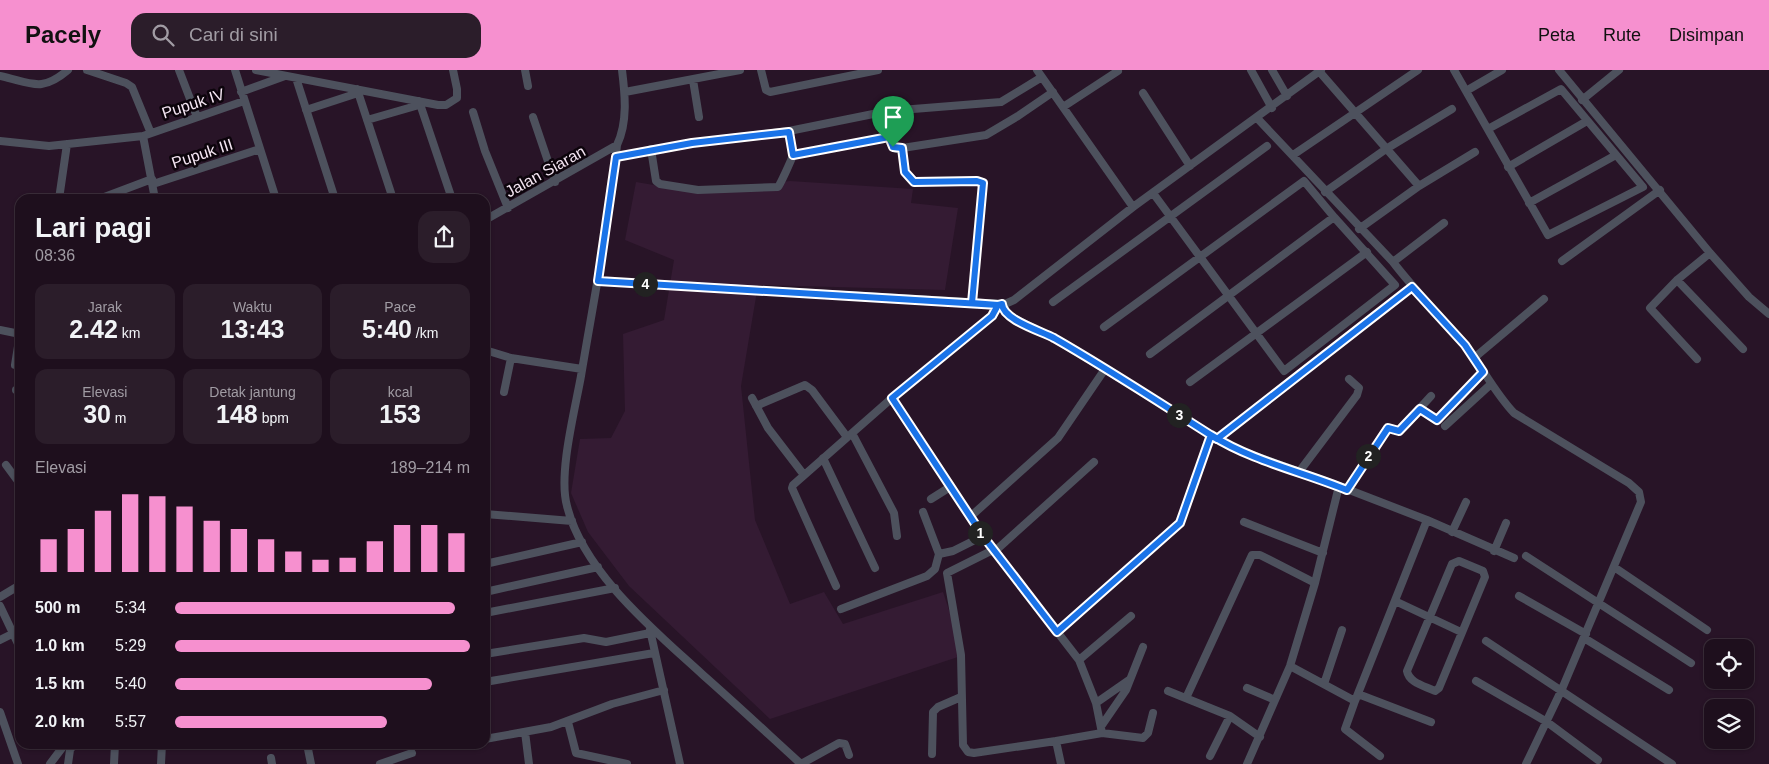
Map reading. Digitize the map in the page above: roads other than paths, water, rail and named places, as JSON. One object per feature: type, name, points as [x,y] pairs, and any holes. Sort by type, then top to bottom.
[{"type":"street","points":[[0,76],[44,85],[52,83],[68,70]]},
{"type":"street","points":[[87,70],[126,83],[132,87],[137,95],[150,131]]},
{"type":"street","points":[[179,70],[197,117]]},
{"type":"street","points":[[234,70],[260,149],[272,194]]},
{"type":"street","points":[[256,70],[419,103],[446,105],[457,98],[453,70]]},
{"type":"street","points":[[525,70],[528,86]]},
{"type":"street","points":[[622,70],[625,92],[623,132],[618,144],[598,281],[568,440],[565,490],[572,521],[582,542],[598,567],[650,629],[801,764],[840,743],[845,744],[849,755]]},
{"type":"street","points":[[625,92],[740,70]]},
{"type":"street","points":[[761,70],[767,92],[845,74],[878,70]]},
{"type":"street","points":[[1037,70],[1133,207]]},
{"type":"street","points":[[1251,70],[1272,108]]},
{"type":"street","points":[[1272,70],[1287,96]]},
{"type":"street","points":[[1293,156],[1418,70]]},
{"type":"street","points":[[1454,70],[1529,203],[1550,236],[1642,187],[1560,89],[1488,129]]},
{"type":"street","points":[[1466,91],[1502,70]]},
{"type":"street","points":[[1559,70],[1582,100],[1660,190],[1710,253],[1749,297],[1769,314]]},
{"type":"street","points":[[1582,100],[1619,70]]},
{"type":"street","points":[[1063,107],[1118,71]]},
{"type":"street","points":[[598,281],[972,303],[1000,304],[1014,300],[1133,207],[1272,108],[1319,71],[1354,114],[1419,186]]},
{"type":"street","points":[[241,92],[285,76]]},
{"type":"street","points":[[616,157],[651,149],[789,132],[888,111],[1001,102],[1042,77]]},
{"type":"street","points":[[296,78],[333,194]]},
{"type":"street","points":[[693,80],[699,117]]},
{"type":"street","points":[[306,110],[358,91]]},
{"type":"street","points":[[358,91],[391,194]]},
{"type":"street","points":[[888,111],[889,137],[893,147],[902,148],[986,135],[1053,92]]},
{"type":"street","points":[[1143,93],[1190,166]]},
{"type":"street","name":"Pupuk IV","points":[[143,136],[150,131],[244,101]]},
{"type":"street","points":[[368,120],[419,103]]},
{"type":"street","points":[[419,103],[450,194]]},
{"type":"street","points":[[1326,192],[1386,149],[1452,109]]},
{"type":"street","points":[[473,112],[485,151],[508,208]]},
{"type":"street","points":[[533,117],[555,182]]},
{"type":"street","points":[[1257,118],[1359,229],[1393,262],[1412,287],[1474,358],[1504,402],[1520,417],[1629,483],[1639,492],[1641,502],[1614,568],[1562,689],[1526,764]]},
{"type":"street","points":[[1508,166],[1587,121]]},
{"type":"street","points":[[651,149],[658,183],[698,190],[778,187],[782,184],[785,169],[793,155],[789,132]]},
{"type":"street","points":[[0,142],[49,146],[143,136],[154,194]]},
{"type":"street","points":[[793,155],[889,137]]},
{"type":"street","points":[[60,194],[67,144]]},
{"type":"street","name":"Jalan Siaran","points":[[490,217],[555,182],[618,144]]},
{"type":"street","points":[[1053,302],[1268,146]]},
{"type":"street","points":[[902,148],[905,172],[914,182],[977,181],[983,183],[972,303]]},
{"type":"street","name":"Pupuk III","points":[[114,194],[260,149]]},
{"type":"street","points":[[1359,229],[1419,186],[1474,152]]},
{"type":"street","points":[[1529,203],[1616,156]]},
{"type":"street","points":[[1104,328],[1200,258],[1303,181],[1396,285],[1287,370],[1281,369],[1256,334],[1228,297],[1200,258],[1152,193]]},
{"type":"street","points":[[1562,261],[1660,190]]},
{"type":"street","points":[[1150,354],[1334,217]]},
{"type":"street","points":[[1393,262],[1444,223]]},
{"type":"street","points":[[1190,382],[1367,252]]},
{"type":"street","points":[[1697,359],[1650,308],[1677,280],[1710,253]]},
{"type":"street","points":[[1677,280],[1743,348]]},
{"type":"street","points":[[1057,632],[1180,523],[1214,437],[1412,287]]},
{"type":"street","points":[[1474,358],[1544,299]]},
{"type":"street","points":[[1000,304],[1009,316],[1052,337],[1214,437],[1299,472],[1427,520],[1494,551],[1514,558]]},
{"type":"street","points":[[836,586],[792,488],[804,475],[892,398],[992,316],[1000,304]]},
{"type":"street","points":[[0,330],[15,333]]},
{"type":"street","points":[[490,352],[511,358],[582,369]]},
{"type":"street","points":[[504,392],[511,358]]},
{"type":"street","points":[[970,517],[1058,438],[1105,369]]},
{"type":"street","points":[[1420,409],[1437,420],[1483,372]]},
{"type":"street","points":[[1299,472],[1357,395],[1359,388],[1349,378]]},
{"type":"street","points":[[1445,426],[1491,384]]},
{"type":"street","points":[[756,406],[805,385],[812,390],[849,435],[894,513],[897,536]]},
{"type":"street","points":[[1258,764],[1248,761],[1290,666],[1343,488],[1387,428],[1399,431],[1431,396]]},
{"type":"street","points":[[752,398],[768,428],[804,475]]},
{"type":"street","points":[[892,398],[983,536],[1079,660],[1096,703],[1102,729]]},
{"type":"street","points":[[823,458],[874,568]]},
{"type":"street","points":[[1094,462],[994,551],[950,569],[947,573],[962,655],[962,737],[965,749],[968,752],[1056,741],[1102,729],[1143,738],[1148,733],[1153,712]]},
{"type":"street","points":[[6,465],[15,477]]},
{"type":"street","points":[[931,499],[950,487]]},
{"type":"street","points":[[1452,532],[1466,502]]},
{"type":"street","points":[[841,609],[926,576],[934,569],[939,554],[923,512]]},
{"type":"street","points":[[490,514],[572,521]]},
{"type":"street","points":[[1380,756],[1345,729],[1427,520]]},
{"type":"street","points":[[1244,522],[1323,553]]},
{"type":"street","points":[[1494,551],[1506,522]]},
{"type":"street","points":[[939,554],[953,551],[983,536]]},
{"type":"street","points":[[490,563],[582,542]]},
{"type":"street","points":[[1186,698],[1252,555],[1260,555],[1315,583]]},
{"type":"street","points":[[1526,556],[1691,663]]},
{"type":"street","points":[[1458,560],[1464,561],[1483,571],[1485,577],[1461,632],[1439,688],[1435,691],[1414,682],[1408,676],[1407,672],[1414,652],[1431,618],[1452,564],[1458,560]]},
{"type":"street","points":[[490,591],[598,567]]},
{"type":"street","points":[[1614,568],[1707,630]]},
{"type":"street","points":[[0,596],[15,588]]},
{"type":"street","points":[[490,612],[615,588]]},
{"type":"street","points":[[1519,596],[1669,690]]},
{"type":"street","points":[[1395,601],[1461,632]]},
{"type":"street","points":[[0,606],[15,629]]},
{"type":"street","points":[[1079,660],[1131,616]]},
{"type":"street","points":[[650,629],[680,764]]},
{"type":"street","points":[[490,653],[584,638],[606,642],[650,629]]},
{"type":"street","points":[[1324,684],[1342,630]]},
{"type":"street","points":[[0,640],[15,633]]},
{"type":"street","points":[[1486,641],[1562,689],[1672,764]]},
{"type":"street","points":[[1102,729],[1118,704],[1143,647]]},
{"type":"street","points":[[490,681],[654,653]]},
{"type":"street","points":[[1290,666],[1324,684],[1431,722]]},
{"type":"street","points":[[1096,703],[1129,680]]},
{"type":"street","points":[[1476,681],[1547,722],[1598,760]]},
{"type":"street","points":[[1247,688],[1275,700]]},
{"type":"street","points":[[490,738],[568,722],[612,704],[664,690]]},
{"type":"street","points":[[1168,691],[1230,716],[1260,737]]},
{"type":"street","points":[[932,754],[933,712],[938,707],[961,697]]},
{"type":"street","points":[[0,712],[18,764]]},
{"type":"street","points":[[1210,756],[1230,716]]},
{"type":"street","points":[[568,722],[576,753],[627,764]]},
{"type":"street","points":[[525,732],[529,764]]},
{"type":"street","points":[[1056,741],[1061,764]]},
{"type":"street","points":[[50,764],[61,749]]},
{"type":"street","points":[[68,764],[71,749]]},
{"type":"street","points":[[114,764],[115,749]]},
{"type":"street","points":[[161,764],[162,749]]},
{"type":"street","points":[[308,749],[311,764]]},
{"type":"street","points":[[380,764],[412,753]]}]
